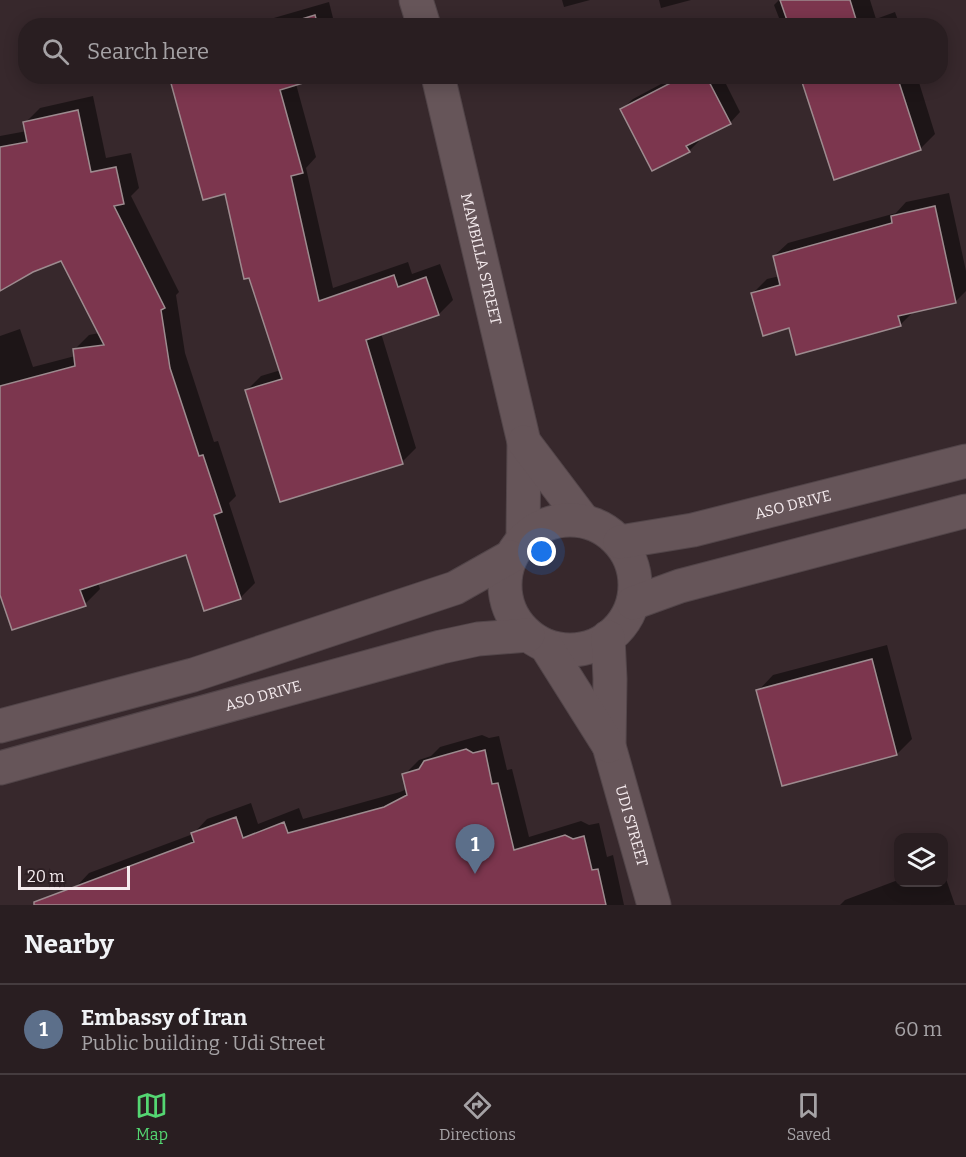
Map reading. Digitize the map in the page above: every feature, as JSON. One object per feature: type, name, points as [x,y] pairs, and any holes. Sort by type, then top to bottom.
[{"type":"street","points":[[416,0],[422,18]]},
{"type":"street","name":"MAMBILLA STREET","points":[[440,84],[524,442]]},
{"type":"street","points":[[524,442],[583,520]]},
{"type":"street","points":[[524,442],[517,548],[504,578],[505,599],[514,619],[537,641],[609,746]]},
{"type":"street","name":"ASO DRIVE","points":[[620,542],[693,530],[966,461]]},
{"type":"street","points":[[633,603],[680,586],[966,511]]},
{"type":"street","points":[[0,726],[193,675],[455,588],[517,548],[540,526],[561,520],[583,520],[603,528],[620,542],[631,560],[635,581],[633,603],[623,622],[608,637],[589,647],[568,650],[537,641]]},
{"type":"street","points":[[608,637],[609,746]]},
{"type":"street","name":"ASO DRIVE","points":[[0,768],[441,647],[478,639],[537,641]]},
{"type":"street","name":"UDI STREET","points":[[609,746],[654,905]]},
{"type":"building","points":[[780,0],[850,0],[856,18],[786,18]]},
{"type":"building","points":[[171,84],[300,84],[280,90],[303,173],[291,176],[319,301],[394,275],[398,287],[426,277],[439,315],[366,340],[403,464],[280,502],[245,390],[282,379],[249,278],[244,279],[225,194],[203,200]]},
{"type":"building","points":[[668,84],[710,84],[731,124],[686,146],[690,152],[652,171],[620,109]]},
{"type":"building","points":[[803,84],[900,84],[921,150],[834,180]]},
{"type":"building","points":[[78,110],[91,172],[116,167],[124,204],[114,206],[165,308],[161,310],[170,368],[199,456],[203,455],[222,512],[214,515],[241,599],[204,611],[186,555],[80,590],[86,606],[12,630],[0,595],[0,386],[75,366],[73,349],[104,345],[61,261],[33,272],[0,291],[0,147],[27,142],[23,122]]},
{"type":"building","points":[[935,206],[956,303],[898,316],[901,326],[796,355],[789,328],[763,336],[751,293],[780,285],[773,256],[892,223],[891,216]]},
{"type":"building","points":[[872,659],[897,755],[782,786],[756,690]]},
{"type":"building","points":[[466,749],[473,753],[485,750],[492,784],[498,783],[514,850],[565,835],[573,839],[584,836],[592,870],[598,869],[606,905],[34,905],[34,902],[194,842],[191,833],[236,817],[243,838],[284,822],[288,833],[384,807],[407,795],[402,774],[419,769],[424,761]]},
{"type":"place","name":"Embassy of Iran","points":[[475,874]]}]
